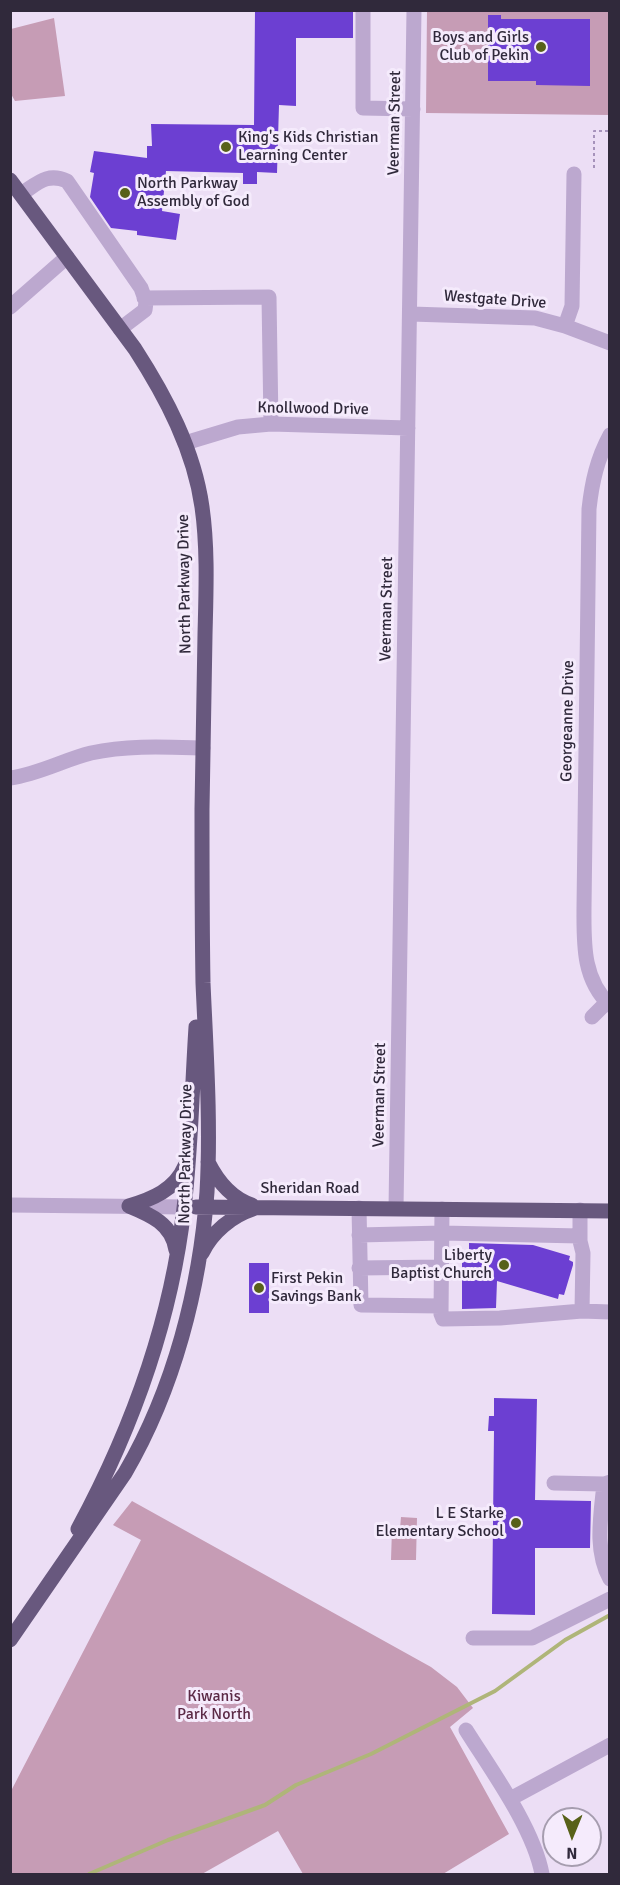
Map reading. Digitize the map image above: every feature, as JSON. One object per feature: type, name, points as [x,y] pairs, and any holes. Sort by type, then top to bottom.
[{"type":"main road","name":"North Parkway Drive","points":[[10,180],[120,329],[156,382],[185,443],[200,495],[206,549],[202,935],[207,1160],[205,1207],[198,1261],[184,1326],[172,1367],[149,1426],[125,1473],[10,1640]]},
{"type":"main road","name":"North Parkway Drive","points":[[46,1587],[105,1476],[138,1401],[158,1337],[177,1256],[184,1207],[202,935]]},
{"type":"main road","points":[[207,1160],[222,1185],[246,1203],[257,1207]]},
{"type":"main road","points":[[129,1206],[164,1192],[182,1175],[188,1161]]},
{"type":"main road","points":[[129,1206],[143,1211],[170,1232],[177,1256]]},
{"type":"main road","name":"Sheridan Road","points":[[184,1207],[609,1211]]},
{"type":"main road","points":[[198,1261],[204,1247],[219,1229],[244,1212],[257,1207]]},
{"type":"street","points":[[363,10],[363,108],[413,109]]},
{"type":"street","name":"Veerman Street","points":[[396,1208],[414,10]]},
{"type":"street","points":[[565,326],[572,306],[574,174]]},
{"type":"street","points":[[21,194],[47,177],[58,177],[67,181],[141,288],[145,310],[120,329]]},
{"type":"street","points":[[10,307],[67,257]]},
{"type":"street","points":[[144,298],[269,297],[271,424]]},
{"type":"street","name":"Westgate Drive","points":[[411,314],[515,316],[565,326],[609,343]]},
{"type":"street","name":"Knollwood Drive","points":[[185,443],[231,429],[271,424],[408,428]]},
{"type":"street","name":"Georgeanne Drive","points":[[608,1003],[598,992],[588,968],[584,950],[584,908],[589,509],[596,466],[609,435]]},
{"type":"street","points":[[10,778],[27,776],[89,754],[114,749],[203,748]]},
{"type":"street","points":[[591,1017],[608,1003]]},
{"type":"street","name":"Sheridan Road","points":[[10,1205],[184,1207]]},
{"type":"street","points":[[359,1208],[360,1305],[441,1306]]},
{"type":"street","points":[[442,1209],[441,1306],[443,1318],[500,1318],[582,1311],[609,1312]]},
{"type":"street","points":[[580,1210],[580,1236],[584,1253],[582,1311]]},
{"type":"street","points":[[359,1235],[442,1233],[580,1236]]},
{"type":"street","points":[[359,1268],[442,1268]]},
{"type":"street","points":[[554,1483],[607,1483],[600,1516],[600,1553],[609,1579]]},
{"type":"street","points":[[473,1638],[532,1638],[609,1599]]},
{"type":"street","points":[[466,1730],[510,1799],[536,1855],[542,1875]]},
{"type":"street","points":[[510,1799],[609,1744]]},
{"type":"path","points":[[594,168],[594,131],[609,131]]},
{"type":"green space","points":[[427,11],[609,11],[609,115],[426,113]]},
{"type":"green space","points":[[54,18],[65,96],[15,101],[11,94],[11,29]]},
{"type":"green space","name":"Kiwanis Park North","points":[[132,1501],[431,1667],[457,1687],[473,1708],[450,1727],[509,1834],[443,1874],[303,1874],[278,1831],[202,1874],[11,1874],[11,1791],[141,1540],[113,1525]]},
{"type":"green space","points":[[401,1517],[417,1518],[416,1560],[391,1560],[392,1529],[400,1529]]},
{"type":"building","points":[[255,10],[353,10],[353,38],[296,38],[296,106],[279,105],[277,173],[257,172],[257,184],[243,184],[243,173],[166,171],[162,211],[180,214],[176,240],[137,235],[137,231],[111,228],[90,197],[94,173],[90,172],[94,151],[147,158],[147,146],[152,146],[151,124],[254,125]]},
{"type":"building","points":[[488,15],[501,15],[501,19],[590,19],[590,86],[536,85],[536,81],[488,81]]},
{"type":"building","points":[[469,1243],[533,1245],[570,1256],[569,1260],[573,1262],[573,1265],[564,1295],[559,1294],[558,1299],[497,1281],[496,1308],[462,1309],[462,1251],[469,1251]]},
{"type":"building","points":[[249,1263],[269,1263],[269,1313],[249,1313]]},
{"type":"building","points":[[494,1398],[537,1399],[535,1500],[591,1501],[590,1548],[535,1548],[535,1615],[492,1614],[494,1431],[488,1431],[489,1416],[494,1416]]},
{"type":"waterway","points":[[89,1874],[168,1840],[265,1805],[296,1785],[371,1754],[495,1691],[565,1640],[610,1615]]},
{"type":"place","name":"Boys and Girls Club of Pekin","points":[[541,47]]},
{"type":"place","name":"King's Kids Christian Learning Center","points":[[226,147]]},
{"type":"place","name":"North Parkway Assembly of God","points":[[125,193]]},
{"type":"place","name":"Liberty Baptist Church","points":[[504,1265]]},
{"type":"place","name":"First Pekin Savings Bank","points":[[259,1288]]},
{"type":"place","name":"L E Starke Elementary School","points":[[516,1523]]}]
